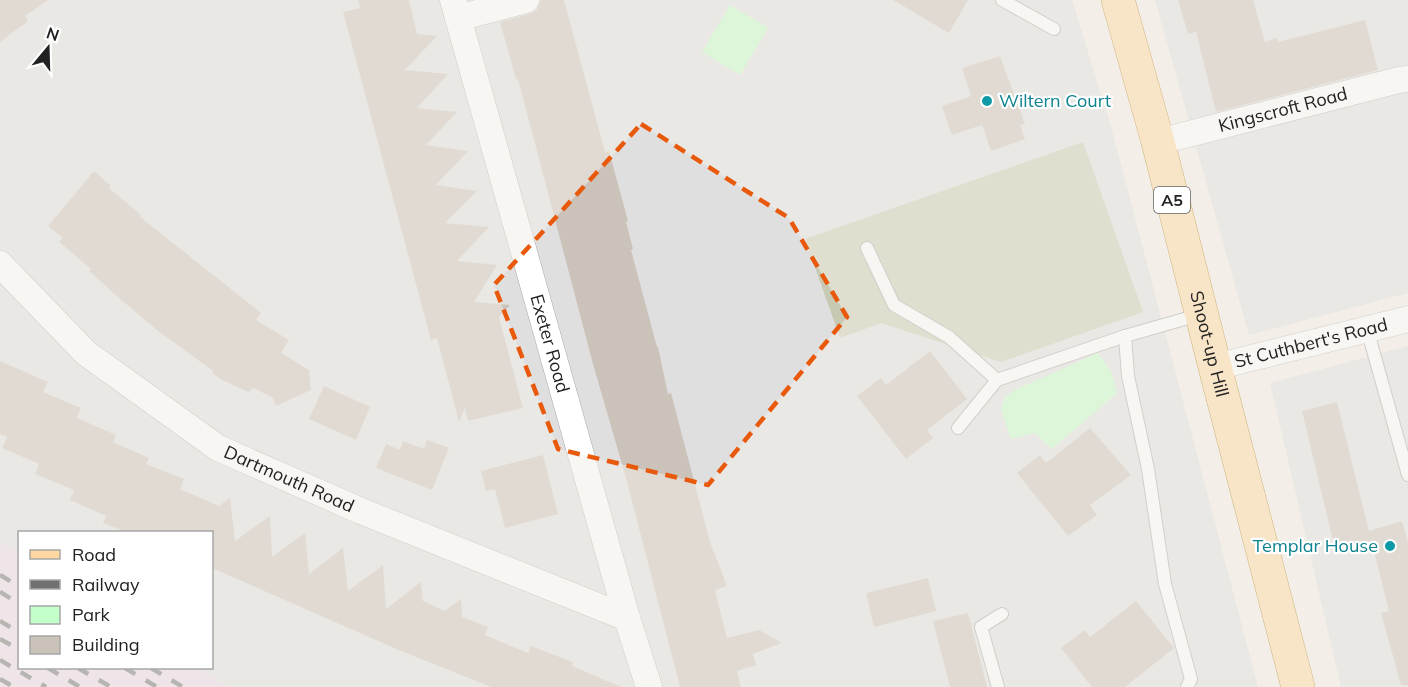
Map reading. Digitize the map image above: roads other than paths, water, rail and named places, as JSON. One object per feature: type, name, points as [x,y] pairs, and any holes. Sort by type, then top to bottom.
[{"type":"main road","name":"Shoot-up Hill","points":[[1118,0],[1158,142],[1298,687]]},
{"type":"street","points":[[456,9],[526,0]]},
{"type":"street","name":"Exeter Road","points":[[456,9],[627,618],[649,687]]},
{"type":"street","name":"Kingscroft Road","points":[[1158,142],[1388,83],[1408,80]]},
{"type":"street","name":"Dartmouth Road","points":[[0,264],[86,353],[218,448],[361,511],[627,618]]},
{"type":"street","name":"St Cuthbert's Road","points":[[1215,367],[1408,319]]},
{"type":"lane","points":[[1002,0],[1054,29]]},
{"type":"lane","points":[[867,248],[894,304],[949,337],[997,380]]},
{"type":"lane","points":[[958,428],[997,380],[1125,336],[1203,314]]},
{"type":"lane","points":[[1367,329],[1408,475]]},
{"type":"lane","points":[[1125,336],[1128,376],[1148,469],[1165,584],[1191,679],[1187,687]]},
{"type":"lane","points":[[998,687],[981,627],[1002,614]]},
{"type":"railway","points":[[0,575],[18,586]]},
{"type":"railway","points":[[0,592],[18,603]]},
{"type":"railway","points":[[0,621],[18,632]]},
{"type":"railway","points":[[0,639],[18,649]]},
{"type":"railway","points":[[0,660],[46,687]]},
{"type":"railway","points":[[50,669],[80,687]]},
{"type":"railway","points":[[80,669],[111,687]]},
{"type":"railway","points":[[127,669],[157,687]]},
{"type":"railway","points":[[153,669],[183,687]]},
{"type":"railway","points":[[0,679],[14,687]]},
{"type":"place","name":"Wiltern Court","points":[[987,101]]},
{"type":"place","name":"Templar House","points":[[1390,546]]}]
